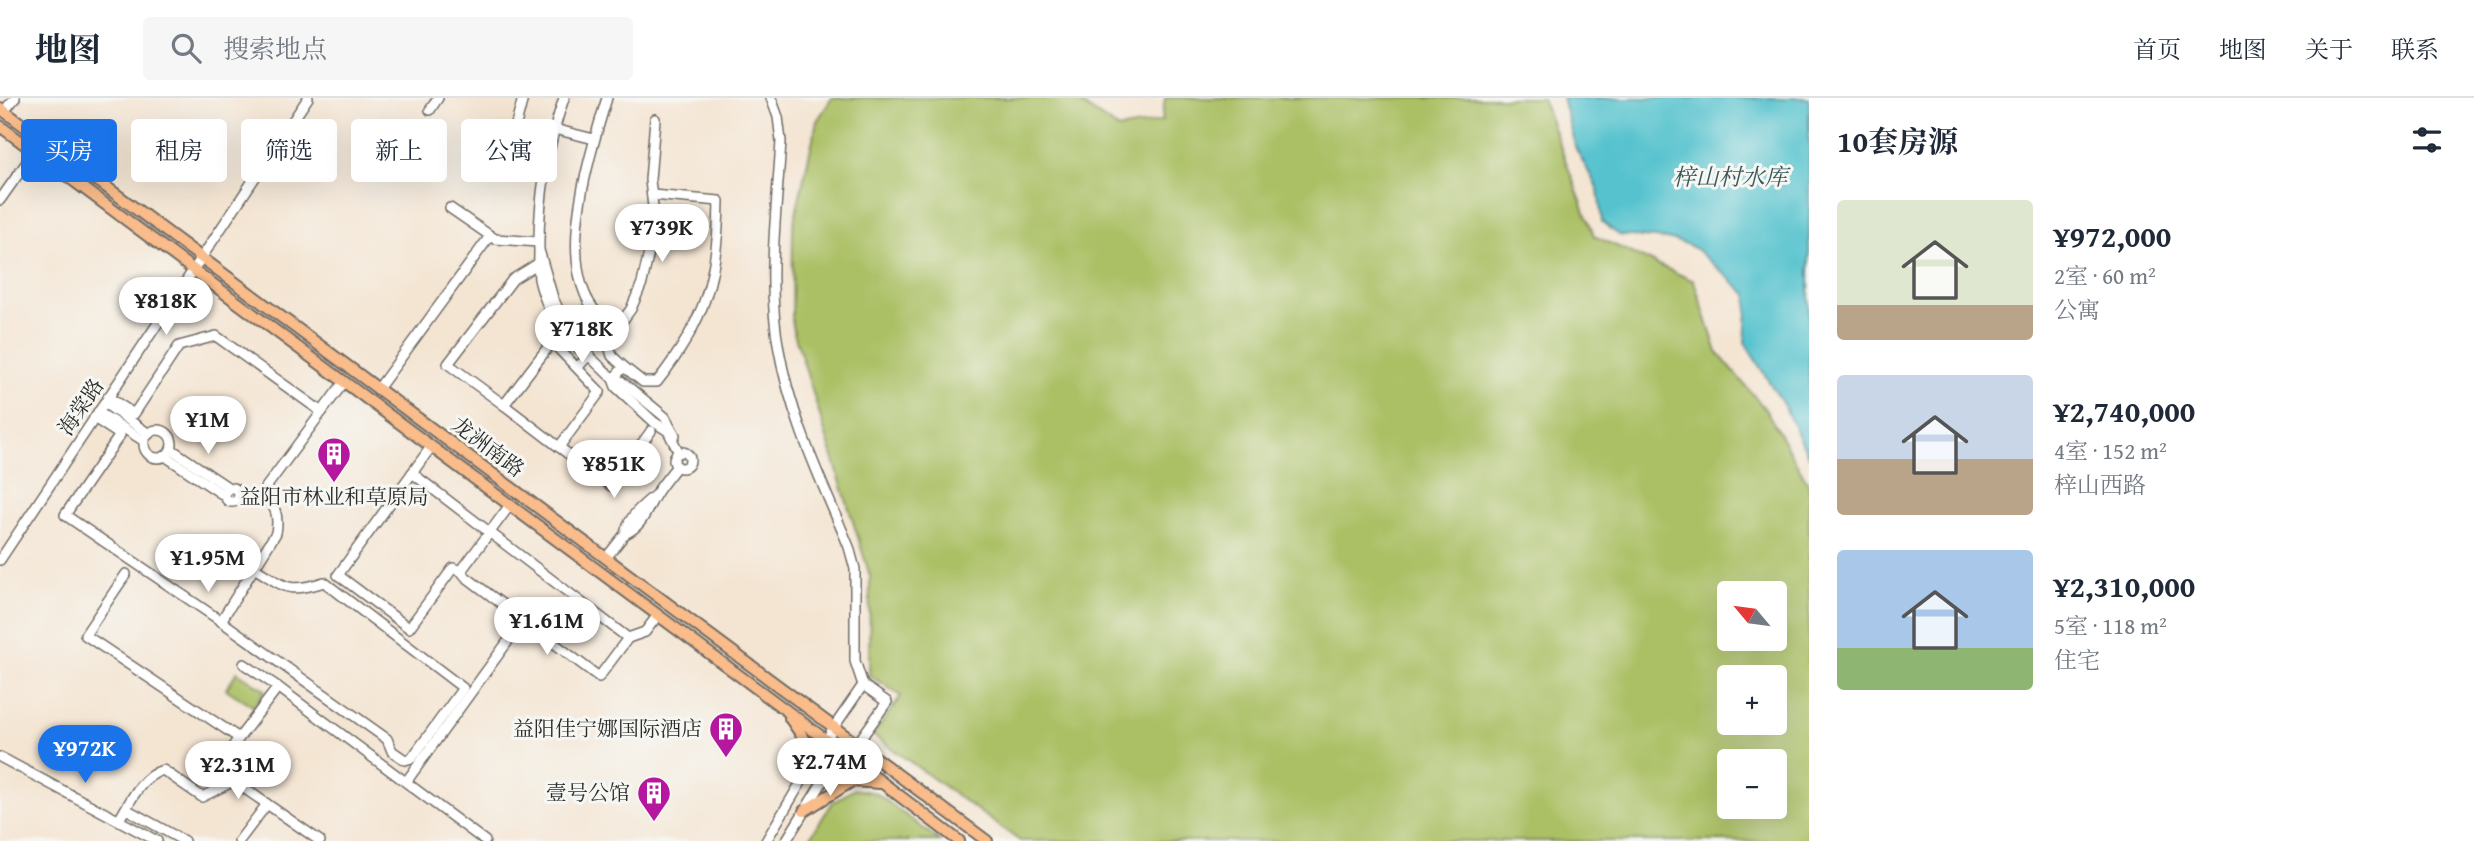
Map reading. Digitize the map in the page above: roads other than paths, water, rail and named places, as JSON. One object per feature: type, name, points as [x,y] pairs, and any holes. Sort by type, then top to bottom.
[{"type":"main road","name":"龙洲南路","points":[[2,109],[987,841]]},
{"type":"main road","name":"龙洲南路","points":[[0,126],[21,142]]},
{"type":"main road","name":"龙洲南路","points":[[74,182],[827,740],[959,841]]},
{"type":"main road","points":[[774,701],[796,725],[807,743],[805,776]]},
{"type":"main road","points":[[804,811],[852,780],[874,781],[887,786]]},
{"type":"street","points":[[2,109],[15,98]]},
{"type":"street","name":"海棠路","points":[[0,560],[308,98]]},
{"type":"street","points":[[430,110],[438,98]]},
{"type":"street","points":[[517,119],[523,98]]},
{"type":"street","points":[[557,120],[564,98]]},
{"type":"street","points":[[607,98],[584,183],[578,228],[578,265],[584,293],[599,317],[615,331]]},
{"type":"street","points":[[771,98],[778,117],[781,141],[774,306],[778,348],[798,421],[849,547],[855,569],[855,661],[863,685],[887,702],[853,742],[840,751],[786,841]]},
{"type":"street","points":[[652,195],[719,201],[712,282],[699,318],[676,359],[657,382],[643,382],[612,356],[609,345],[615,331],[631,309],[642,283],[651,244],[653,216],[650,180],[655,119]]},
{"type":"street","points":[[557,130],[594,139]]},
{"type":"street","points":[[0,200],[21,170]]},
{"type":"street","points":[[543,182],[538,246],[539,278],[546,303],[557,325],[572,346],[586,353]]},
{"type":"street","points":[[450,208],[495,239],[538,246]]},
{"type":"street","points":[[378,389],[490,236]]},
{"type":"street","points":[[538,246],[553,298],[564,321],[586,353],[613,379],[621,381],[665,417],[681,452],[690,458],[689,463],[682,468],[677,466],[655,495],[637,510],[627,524],[625,534],[606,558]]},
{"type":"street","points":[[539,263],[513,279],[448,364],[611,486],[651,431]]},
{"type":"street","points":[[254,568],[289,589],[300,589],[324,582],[463,688],[412,758],[405,760],[392,751],[387,739],[65,515],[179,346],[216,336],[322,412]]},
{"type":"street","points":[[504,405],[552,342],[600,391],[559,446]]},
{"type":"street","points":[[577,368],[586,353]]},
{"type":"street","points":[[613,379],[624,367]]},
{"type":"street","points":[[261,494],[344,382]]},
{"type":"street","points":[[106,400],[127,425]]},
{"type":"street","points":[[96,415],[127,425],[146,437]]},
{"type":"street","points":[[157,430],[165,433],[171,440],[168,452],[156,458],[148,454],[146,437],[157,430]]},
{"type":"street","points":[[431,447],[338,575],[410,628],[453,568],[461,570],[466,577],[599,677],[628,638],[645,632],[658,615]]},
{"type":"street","points":[[168,452],[227,492],[230,501],[234,501],[239,495],[261,494],[275,508],[278,520],[276,533],[221,621]]},
{"type":"street","points":[[412,473],[628,638]]},
{"type":"street","points":[[461,570],[510,505]]},
{"type":"street","points":[[126,574],[85,635],[239,738]]},
{"type":"street","points":[[406,782],[510,637]]},
{"type":"street","points":[[244,664],[485,841]]},
{"type":"street","points":[[766,841],[834,727],[863,685]]},
{"type":"street","points":[[278,687],[222,761],[234,780],[320,841]]},
{"type":"street","points":[[0,757],[156,841]]},
{"type":"street","points":[[118,820],[146,779],[155,773],[163,771],[202,797],[234,780]]},
{"type":"street","points":[[239,841],[267,804]]},
{"type":"street","points":[[126,809],[184,841]]},
{"type":"water","name":"梓山村水库","points":[[1562,98],[1809,98],[1809,457],[1783,404],[1745,343],[1748,295],[1687,244],[1666,239],[1619,235],[1602,222],[1598,189],[1576,149]]},
{"type":"place","name":"益阳市林业和草原局","points":[[334,484]]},
{"type":"place","name":"益阳佳宁娜国际酒店","points":[[726,759]]},
{"type":"place","name":"壹号公馆","points":[[654,823]]}]
